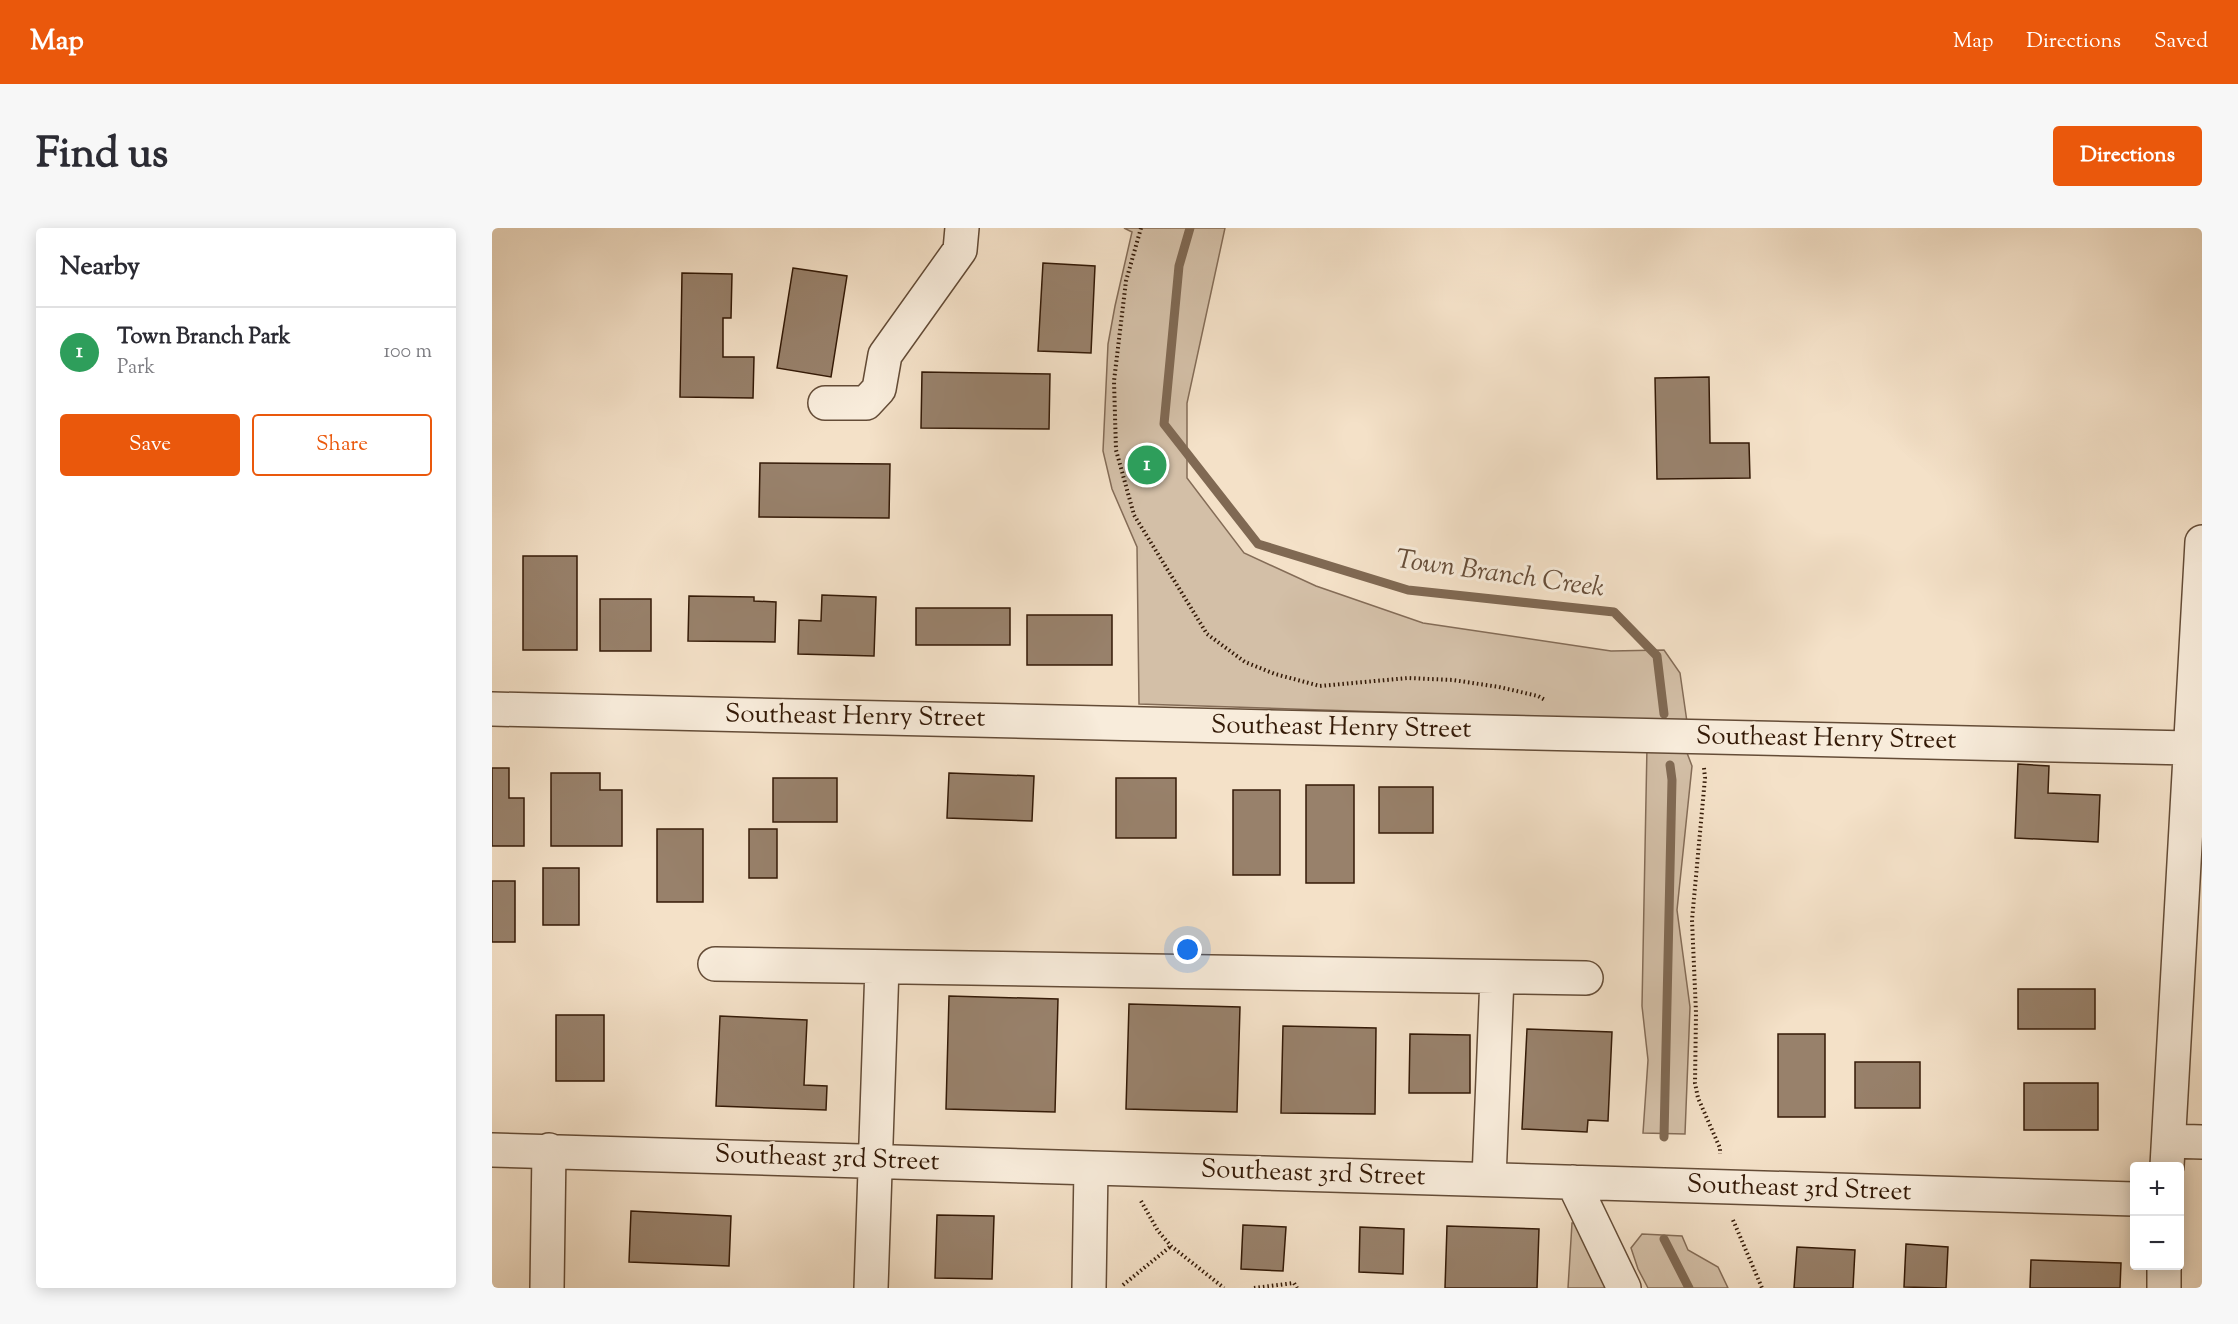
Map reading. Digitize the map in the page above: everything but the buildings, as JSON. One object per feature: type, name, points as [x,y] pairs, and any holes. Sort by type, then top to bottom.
[{"type":"street","points":[[825,404],[866,404],[879,389],[885,355],[960,250],[962,228]]},
{"type":"street","points":[[2202,542],[2168,1154],[2202,1142]]},
{"type":"street","name":"Southeast Henry Street","points":[[492,709],[2189,747]]},
{"type":"street","points":[[715,964],[1586,978]]},
{"type":"street","points":[[871,1288],[882,967]]},
{"type":"street","points":[[1489,1179],[1497,977]]},
{"type":"street","name":"Southeast 3rd Street","points":[[492,1149],[2130,1199]]},
{"type":"street","points":[[547,1288],[549,1150]]},
{"type":"street","points":[[1089,1288],[1091,1167]]},
{"type":"street","points":[[1573,1182],[1624,1288]]},
{"type":"street","points":[[2164,1270],[2164,1288]]},
{"type":"path","points":[[1141,228],[1126,280],[1116,370],[1116,450],[1134,515],[1207,634],[1245,662],[1275,674],[1320,686],[1408,678],[1453,680],[1509,689],[1538,696],[1549,702]]},
{"type":"path","points":[[1684,736],[1700,749],[1705,778],[1692,920],[1696,1012],[1695,1083],[1698,1098],[1720,1148],[1721,1157]]},
{"type":"path","points":[[1141,1201],[1158,1231],[1171,1246],[1224,1288]]},
{"type":"path","points":[[1729,1211],[1738,1227],[1762,1288]]},
{"type":"path","points":[[1124,1285],[1171,1246]]},
{"type":"path","points":[[1254,1288],[1294,1283],[1298,1288]]},
{"type":"shaded area","points":[[1124,228],[1225,228],[1187,403],[1187,478],[1244,553],[1316,586],[1423,623],[1611,651],[1664,650],[1680,673],[1687,722],[1139,704],[1137,547],[1112,489],[1103,451],[1108,344],[1132,232]]},
{"type":"shaded area","points":[[1684,745],[1692,766],[1677,910],[1690,1007],[1685,1134],[1643,1133],[1648,1060],[1642,1006],[1647,746]]},
{"type":"shaded area","points":[[1572,1223],[1601,1223],[1634,1288],[1568,1288]]},
{"type":"shaded area","points":[[1642,1234],[1682,1236],[1688,1250],[1718,1267],[1728,1288],[1648,1288],[1631,1248]]},
{"type":"waterway","name":"Town Branch Creek","points":[[1190,228],[1179,266],[1164,424],[1258,544],[1408,590],[1614,612],[1657,656],[1664,714]]},
{"type":"waterway","name":"Town Branch Creek","points":[[1664,1137],[1672,780],[1670,765]]},
{"type":"waterway","name":"Town Branch Creek","points":[[1664,1239],[1689,1288]]},
{"type":"place","name":"Town Branch Park","points":[[1147,465]]}]
